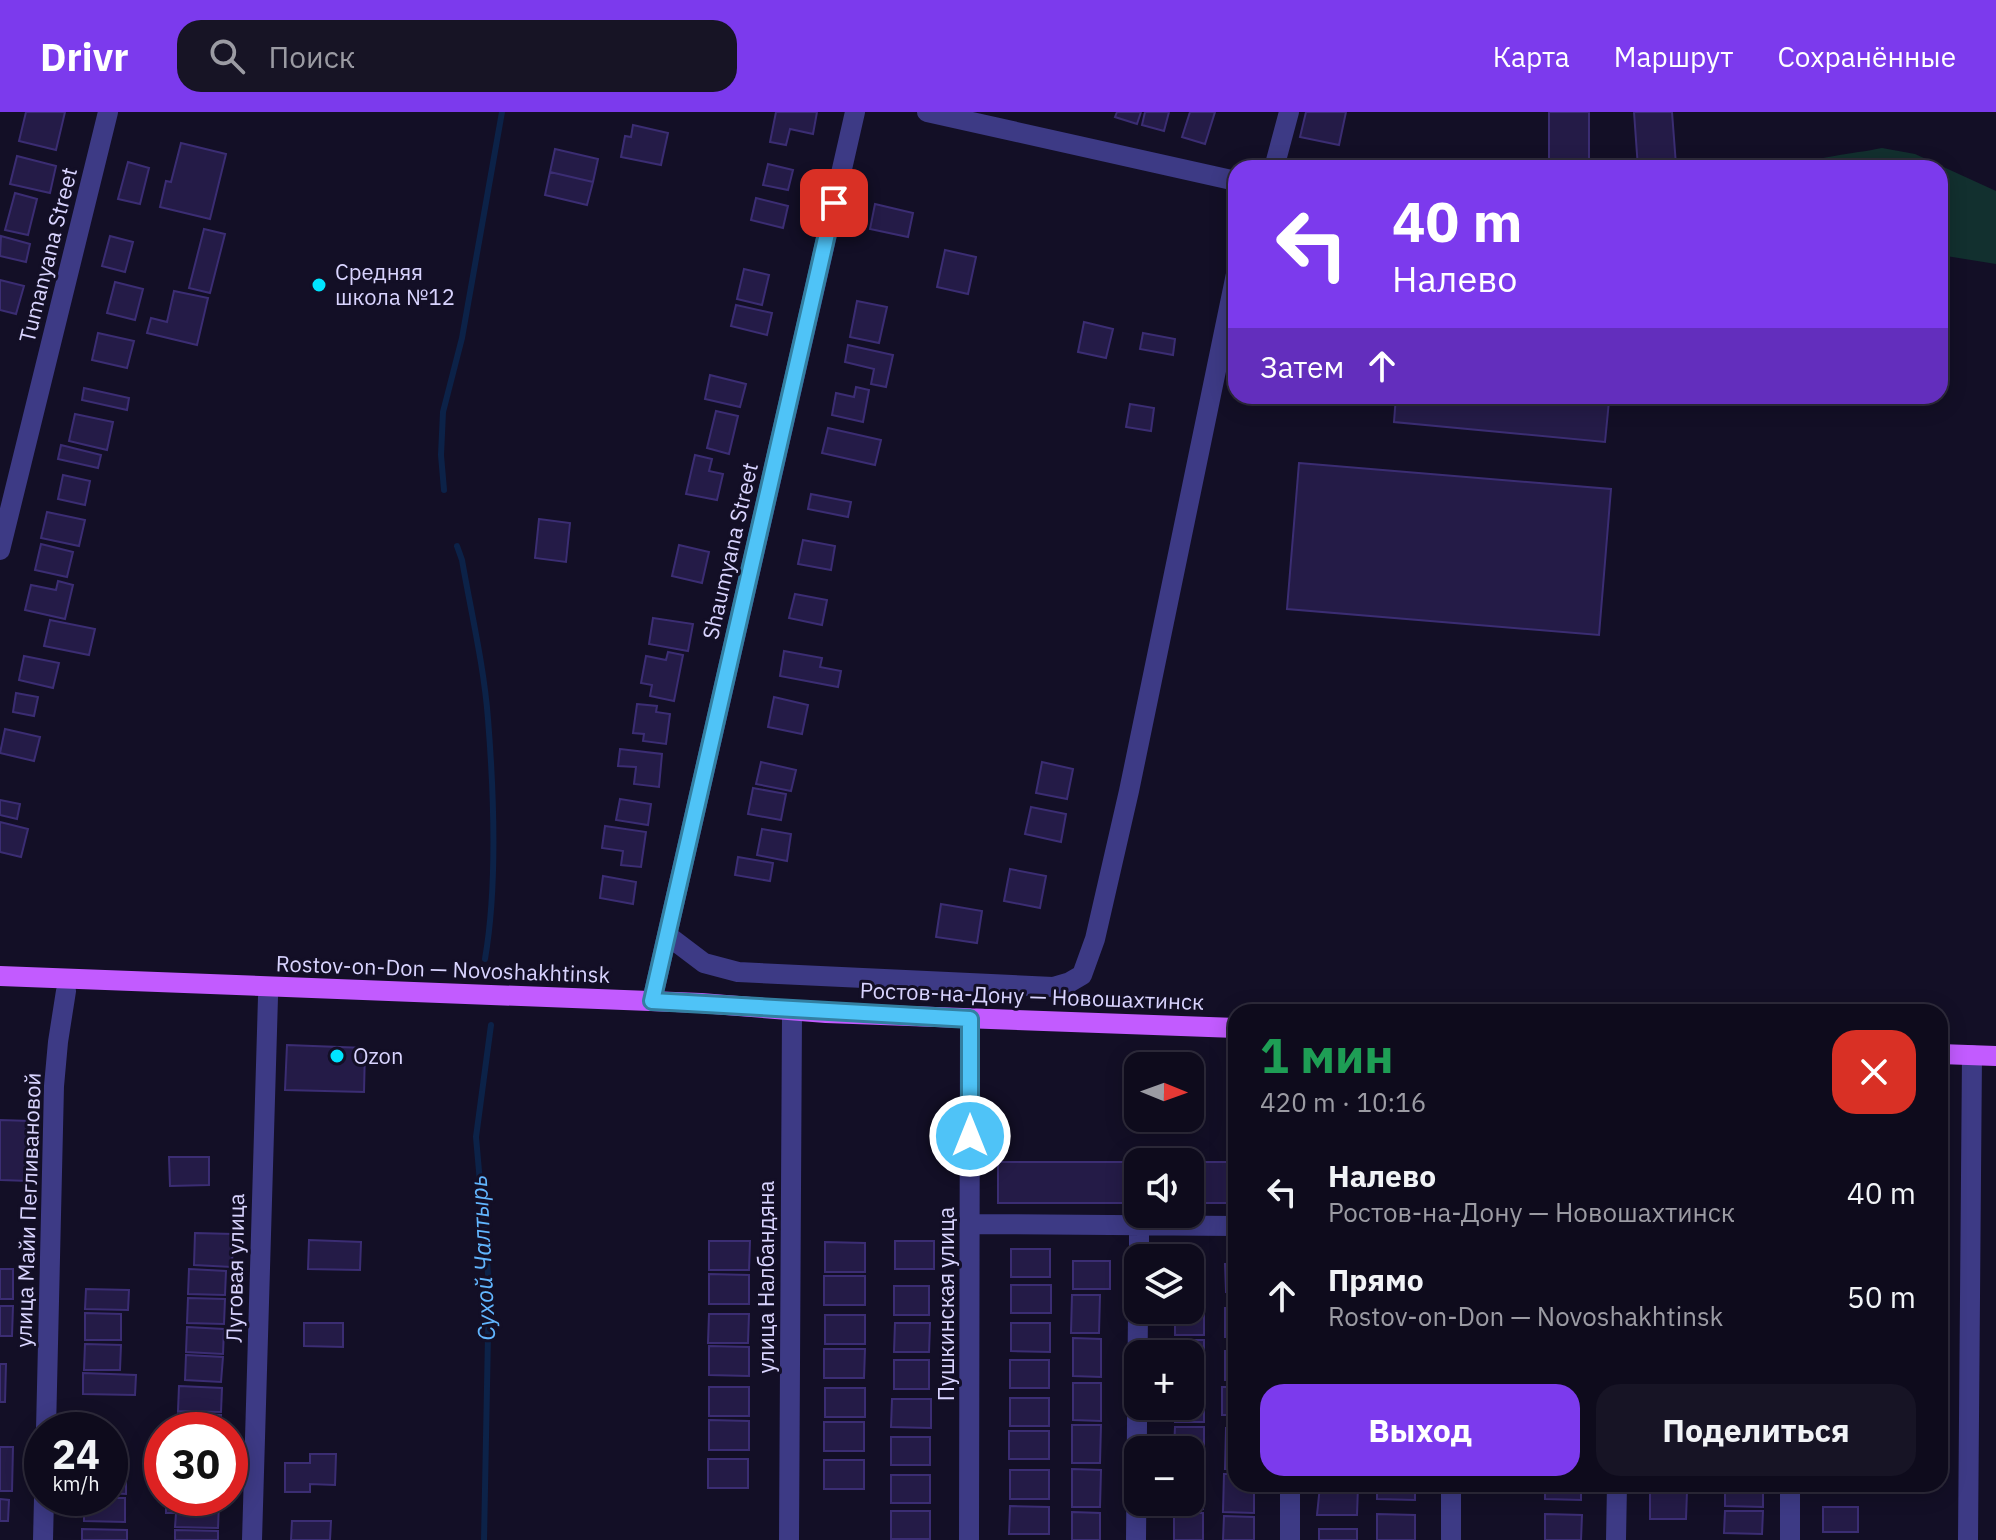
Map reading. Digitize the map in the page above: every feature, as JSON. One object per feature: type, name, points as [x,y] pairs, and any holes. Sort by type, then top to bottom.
[{"type":"main road","name":"Rostov-on-Don — Novoshakhtinsk","points":[[0,976],[652,1001],[826,1013]]},
{"type":"main road","name":"Rostov-on-Don — Novoshakhtinsk","points":[[0,989],[701,1014],[826,1013]]},
{"type":"main road","name":"Ростов-на-Дону — Новошахтинск","points":[[826,1013],[1228,1028]]},
{"type":"main road","points":[[1948,1054],[1996,1056]]},
{"type":"street","name":"Tumanyana Street","points":[[0,550],[108,112]]},
{"type":"street","name":"Shaumyana Street","points":[[652,1001],[855,112]]},
{"type":"street","points":[[927,112],[1228,179]]},
{"type":"street","points":[[1276,160],[1289,112]]},
{"type":"street","points":[[667,935],[704,963],[738,972],[1053,987],[1082,975],[1095,939],[1129,791],[1228,313]]},
{"type":"street","name":"улица Майи Пегливановой","points":[[46,1412],[54,1086],[66,991]]},
{"type":"street","name":"Луговая улица","points":[[252,1540],[268,997]]},
{"type":"street","name":"улица Налбандяна","points":[[789,1540],[792,1014]]},
{"type":"street","name":"Пушкинская улица","points":[[969,1540],[970,1019]]},
{"type":"street","points":[[1968,1540],[1972,1055]]},
{"type":"street","points":[[970,1224],[1124,1225]]},
{"type":"street","points":[[1204,1226],[1228,1226]]},
{"type":"street","points":[[1136,1540],[1138,1324]]},
{"type":"street","points":[[1290,1492],[1290,1540]]},
{"type":"street","points":[[1451,1492],[1451,1540]]},
{"type":"street","points":[[1616,1540],[1617,1492]]},
{"type":"street","points":[[1790,1492],[1790,1540]]},
{"type":"street","points":[[43,1540],[44,1516]]},
{"type":"green space","points":[[1882,148],[1915,154],[1928,160],[1813,160]]},
{"type":"green space","points":[[1948,169],[1996,191],[1996,264],[1948,256]]},
{"type":"building","points":[[26,112],[65,112],[56,150],[19,141]]},
{"type":"building","points":[[776,112],[817,112],[813,134],[790,129],[786,145],[770,142]]},
{"type":"building","points":[[1117,112],[1141,112],[1137,124],[1115,117]]},
{"type":"building","points":[[1145,112],[1169,112],[1164,131],[1142,125]]},
{"type":"building","points":[[1190,112],[1215,112],[1205,144],[1182,137]]},
{"type":"building","points":[[1306,112],[1346,112],[1339,145],[1300,137]]},
{"type":"building","points":[[1549,112],[1589,112],[1589,160],[1549,160]]},
{"type":"building","points":[[1634,112],[1672,112],[1676,160],[1637,160]]},
{"type":"building","points":[[633,125],[668,133],[661,165],[621,157],[625,136],[631,137]]},
{"type":"building","points":[[181,143],[226,154],[210,219],[160,207],[166,181],[171,182]]},
{"type":"building","points":[[555,149],[598,159],[593,182],[550,172]]},
{"type":"building","points":[[17,156],[56,166],[50,193],[10,184]]},
{"type":"building","points":[[128,162],[149,168],[140,204],[118,199]]},
{"type":"building","points":[[768,164],[793,170],[788,190],[763,185]]},
{"type":"building","points":[[550,172],[593,182],[587,205],[545,195]]},
{"type":"building","points":[[15,193],[37,199],[28,235],[5,230]]},
{"type":"building","points":[[756,198],[788,206],[783,228],[751,220]]},
{"type":"building","points":[[875,204],[913,213],[908,237],[870,229]]},
{"type":"building","points":[[204,229],[225,234],[210,293],[189,288]]},
{"type":"building","points":[[1,236],[30,244],[26,262],[0,256]]},
{"type":"building","points":[[110,236],[133,242],[125,272],[102,266]]},
{"type":"building","points":[[945,250],[976,257],[968,294],[937,287]]},
{"type":"building","points":[[744,269],[769,275],[762,305],[737,299]]},
{"type":"building","points":[[0,280],[24,286],[16,314],[0,310]]},
{"type":"building","points":[[115,282],[143,289],[135,320],[107,313]]},
{"type":"building","points":[[174,291],[208,298],[197,345],[147,333],[151,318],[167,322]]},
{"type":"building","points":[[857,301],[887,307],[879,343],[850,337]]},
{"type":"building","points":[[736,305],[772,313],[767,335],[731,326]]},
{"type":"building","points":[[1084,322],[1113,329],[1106,358],[1078,352]]},
{"type":"building","points":[[98,333],[134,341],[127,368],[92,360]]},
{"type":"building","points":[[1143,333],[1175,339],[1173,355],[1140,349]]},
{"type":"building","points":[[848,345],[893,355],[886,387],[871,384],[874,369],[845,362]]},
{"type":"building","points":[[710,375],[746,384],[740,407],[705,399]]},
{"type":"building","points":[[856,387],[869,390],[863,422],[832,415],[836,393],[854,397]]},
{"type":"building","points":[[84,388],[129,398],[127,410],[82,400]]},
{"type":"building","points":[[1130,404],[1154,408],[1151,431],[1126,427]]},
{"type":"building","points":[[1395,404],[1609,404],[1605,442],[1394,422]]},
{"type":"building","points":[[716,411],[738,416],[729,454],[707,448]]},
{"type":"building","points":[[75,414],[113,422],[107,450],[69,441]]},
{"type":"building","points":[[828,428],[881,440],[875,465],[822,453]]},
{"type":"building","points":[[61,445],[101,455],[98,468],[58,459]]},
{"type":"building","points":[[695,455],[712,459],[709,471],[723,474],[717,500],[686,494]]},
{"type":"building","points":[[1299,463],[1611,489],[1599,635],[1287,609]]},
{"type":"building","points":[[63,475],[90,481],[85,505],[58,499]]},
{"type":"building","points":[[811,494],[851,502],[848,517],[808,509]]},
{"type":"building","points":[[47,512],[85,520],[79,546],[41,538]]},
{"type":"building","points":[[539,519],[570,523],[566,562],[535,558]]},
{"type":"building","points":[[803,540],[835,546],[831,570],[798,564]]},
{"type":"building","points":[[41,544],[73,552],[67,577],[35,570]]},
{"type":"building","points":[[679,545],[709,552],[702,583],[672,576]]},
{"type":"building","points":[[58,581],[73,585],[65,619],[25,610],[31,585],[56,590]]},
{"type":"building","points":[[795,594],[827,600],[822,625],[789,618]]},
{"type":"building","points":[[653,618],[693,624],[688,651],[649,644]]},
{"type":"building","points":[[50,620],[95,629],[89,655],[44,646]]},
{"type":"building","points":[[784,651],[822,658],[820,667],[841,671],[838,687],[780,676]]},
{"type":"building","points":[[668,652],[683,655],[674,701],[650,696],[652,685],[641,683],[646,656],[666,660]]},
{"type":"building","points":[[24,656],[59,663],[53,688],[19,680]]},
{"type":"building","points":[[16,693],[38,697],[34,716],[13,712]]},
{"type":"building","points":[[774,697],[808,705],[802,734],[768,727]]},
{"type":"building","points":[[637,704],[657,706],[656,712],[670,714],[666,744],[643,741],[644,734],[633,733]]},
{"type":"building","points":[[5,729],[40,737],[34,761],[0,753]]},
{"type":"building","points":[[620,749],[662,754],[659,787],[634,784],[636,767],[618,766]]},
{"type":"building","points":[[761,762],[796,770],[791,791],[756,784]]},
{"type":"building","points":[[1042,762],[1073,769],[1067,799],[1036,793]]},
{"type":"building","points":[[753,788],[786,794],[781,820],[748,814]]},
{"type":"building","points":[[620,799],[651,804],[648,825],[616,820]]},
{"type":"building","points":[[0,800],[20,804],[17,819],[0,815]]},
{"type":"building","points":[[1031,807],[1066,814],[1061,842],[1025,834]]},
{"type":"building","points":[[0,822],[28,829],[21,857],[0,852]]},
{"type":"building","points":[[605,826],[646,832],[641,867],[621,865],[623,851],[602,848]]},
{"type":"building","points":[[762,829],[791,834],[787,861],[757,855]]},
{"type":"building","points":[[738,857],[773,863],[770,881],[735,875]]},
{"type":"building","points":[[1010,869],[1046,876],[1040,908],[1004,901]]},
{"type":"building","points":[[603,876],[636,882],[633,904],[600,898]]},
{"type":"building","points":[[941,904],[982,911],[977,943],[936,937]]},
{"type":"building","points":[[287,1045],[365,1048],[364,1092],[285,1090]]},
{"type":"building","points":[[0,1120],[31,1121],[29,1181],[0,1180]]},
{"type":"building","points":[[169,1157],[209,1157],[209,1185],[170,1186]]},
{"type":"building","points":[[998,1162],[1124,1162],[1124,1203],[998,1203]]},
{"type":"building","points":[[1204,1162],[1228,1162],[1228,1203],[1204,1203]]},
{"type":"building","points":[[195,1233],[233,1234],[232,1267],[194,1265]]},
{"type":"building","points":[[309,1240],[361,1242],[360,1270],[308,1269]]},
{"type":"building","points":[[709,1241],[750,1241],[749,1270],[709,1270]]},
{"type":"building","points":[[895,1241],[934,1241],[934,1269],[895,1269]]},
{"type":"building","points":[[825,1242],[865,1243],[865,1272],[825,1272]]},
{"type":"building","points":[[1011,1249],[1050,1249],[1050,1277],[1011,1277]]},
{"type":"building","points":[[1073,1261],[1110,1261],[1110,1289],[1073,1289]]},
{"type":"building","points":[[1225,1264],[1228,1264],[1228,1292]]},
{"type":"building","points":[[0,1269],[13,1269],[13,1299],[0,1299]]},
{"type":"building","points":[[189,1269],[226,1271],[225,1295],[188,1294]]},
{"type":"building","points":[[709,1274],[749,1275],[749,1304],[709,1304]]},
{"type":"building","points":[[824,1276],[865,1276],[865,1305],[824,1305]]},
{"type":"building","points":[[1011,1285],[1051,1285],[1051,1313],[1011,1313]]},
{"type":"building","points":[[894,1286],[929,1286],[929,1315],[894,1315]]},
{"type":"building","points":[[86,1289],[129,1290],[128,1310],[85,1309]]},
{"type":"building","points":[[1072,1295],[1100,1295],[1099,1333],[1071,1333]]},
{"type":"building","points":[[188,1298],[225,1299],[224,1324],[187,1323]]},
{"type":"building","points":[[0,1306],[13,1306],[12,1336],[0,1336]]},
{"type":"building","points":[[1225,1308],[1228,1308],[1228,1337],[1225,1337]]},
{"type":"building","points":[[85,1313],[121,1314],[121,1340],[85,1340]]},
{"type":"building","points":[[709,1314],[749,1314],[748,1343],[708,1343]]},
{"type":"building","points":[[825,1315],[865,1315],[865,1344],[825,1344]]},
{"type":"building","points":[[304,1323],[343,1323],[343,1347],[304,1346]]},
{"type":"building","points":[[895,1323],[930,1323],[929,1352],[894,1352]]},
{"type":"building","points":[[1011,1323],[1050,1323],[1050,1352],[1011,1351]]},
{"type":"building","points":[[1175,1324],[1204,1324],[1204,1335],[1175,1335]]},
{"type":"building","points":[[187,1327],[224,1329],[223,1354],[186,1352]]},
{"type":"building","points":[[1073,1338],[1101,1339],[1101,1377],[1073,1376]]},
{"type":"building","points":[[85,1344],[121,1345],[120,1370],[84,1370]]},
{"type":"building","points":[[709,1346],[749,1347],[749,1376],[709,1375]]},
{"type":"building","points":[[824,1349],[865,1349],[864,1378],[824,1378]]},
{"type":"building","points":[[1225,1351],[1228,1351],[1228,1380],[1225,1380]]},
{"type":"building","points":[[186,1355],[223,1357],[221,1382],[185,1380]]},
{"type":"building","points":[[894,1360],[929,1360],[929,1389],[894,1389]]},
{"type":"building","points":[[1010,1360],[1049,1360],[1049,1388],[1010,1388]]},
{"type":"building","points":[[0,1364],[6,1364],[5,1402],[0,1402]]},
{"type":"building","points":[[83,1373],[136,1375],[135,1395],[83,1394]]},
{"type":"building","points":[[1073,1383],[1101,1383],[1101,1421],[1073,1420]]},
{"type":"building","points":[[179,1386],[222,1388],[221,1412],[178,1411]]},
{"type":"building","points":[[709,1387],[749,1387],[749,1416],[709,1416]]},
{"type":"building","points":[[1222,1387],[1228,1387],[1228,1415],[1222,1415]]},
{"type":"building","points":[[825,1388],[865,1388],[865,1417],[825,1417]]},
{"type":"building","points":[[1010,1398],[1049,1398],[1049,1426],[1010,1426]]},
{"type":"building","points":[[892,1399],[931,1399],[931,1428],[891,1427]]},
{"type":"building","points":[[709,1420],[749,1421],[749,1450],[709,1450]]},
{"type":"building","points":[[1175,1420],[1204,1420],[1204,1422]]},
{"type":"building","points":[[824,1422],[864,1422],[864,1451],[824,1451]]},
{"type":"building","points":[[1072,1425],[1101,1425],[1100,1463],[1072,1463]]},
{"type":"building","points":[[1175,1427],[1204,1427],[1204,1436],[1175,1436]]},
{"type":"building","points":[[1226,1428],[1228,1428],[1228,1469],[1225,1469]]},
{"type":"building","points":[[1009,1431],[1049,1431],[1049,1459],[1009,1459]]},
{"type":"building","points":[[891,1437],[930,1437],[930,1465],[891,1465]]},
{"type":"building","points":[[0,1447],[13,1447],[12,1491],[0,1491]]},
{"type":"building","points":[[310,1454],[336,1454],[335,1485],[310,1484],[310,1492],[285,1492],[285,1463],[310,1463]]},
{"type":"building","points":[[708,1459],[748,1459],[748,1488],[708,1488]]},
{"type":"building","points":[[824,1460],[864,1460],[864,1489],[824,1489]]},
{"type":"building","points":[[1072,1469],[1101,1470],[1100,1507],[1072,1507]]},
{"type":"building","points":[[1010,1470],[1049,1470],[1049,1499],[1010,1499]]},
{"type":"building","points":[[1224,1474],[1228,1474],[1228,1492],[1254,1492],[1254,1513],[1223,1512]]},
{"type":"building","points":[[891,1475],[930,1475],[930,1503],[891,1503]]},
{"type":"building","points":[[1319,1492],[1358,1492],[1357,1515],[1317,1515]]},
{"type":"building","points":[[1377,1492],[1415,1492],[1415,1500],[1377,1499]]},
{"type":"building","points":[[1545,1492],[1581,1492],[1581,1500],[1545,1499]]},
{"type":"building","points":[[1650,1492],[1687,1492],[1686,1519],[1650,1519]]},
{"type":"building","points":[[1725,1492],[1763,1492],[1763,1507],[1725,1506]]},
{"type":"building","points":[[0,1499],[9,1500],[8,1521],[0,1521]]},
{"type":"building","points":[[1010,1506],[1049,1507],[1049,1534],[1009,1534]]},
{"type":"building","points":[[1823,1507],[1858,1507],[1858,1532],[1823,1532]]},
{"type":"building","points":[[891,1511],[930,1511],[930,1539],[891,1539]]},
{"type":"building","points":[[1725,1511],[1763,1511],[1762,1534],[1724,1533]]},
{"type":"building","points":[[1072,1512],[1100,1513],[1100,1540],[1072,1540]]},
{"type":"building","points":[[1377,1514],[1415,1515],[1415,1540],[1377,1540]]},
{"type":"building","points":[[1545,1514],[1582,1515],[1581,1540],[1545,1540]]},
{"type":"building","points":[[84,1516],[125,1516],[125,1522],[84,1521]]},
{"type":"building","points":[[176,1516],[218,1516],[218,1528],[175,1527]]},
{"type":"building","points":[[1174,1516],[1203,1516],[1203,1540],[1174,1540]]},
{"type":"building","points":[[1224,1516],[1254,1517],[1254,1540],[1223,1540]]},
{"type":"building","points":[[292,1521],[331,1521],[330,1540],[291,1540]]},
{"type":"building","points":[[82,1529],[127,1530],[127,1540],[82,1540]]},
{"type":"building","points":[[1319,1529],[1357,1529],[1357,1540],[1319,1540]]},
{"type":"building","points":[[175,1530],[218,1531],[218,1540],[175,1540]]},
{"type":"waterway","name":"Сухой Чалтырь","points":[[444,490],[441,455],[443,412],[462,338],[502,112]]},
{"type":"waterway","name":"Сухой Чалтырь","points":[[457,546],[480,659],[490,748],[493,870],[485,959]]},
{"type":"waterway","name":"Сухой Чалтырь","points":[[484,1540],[489,1285],[476,1137],[491,1025]]},
{"type":"place","name":"Средняя школа №12","points":[[319,285]]},
{"type":"place","name":"Ozon","points":[[337,1056]]},
{"type":"route","points":[[834,203],[652,1001],[970,1019],[970,1136]]}]
